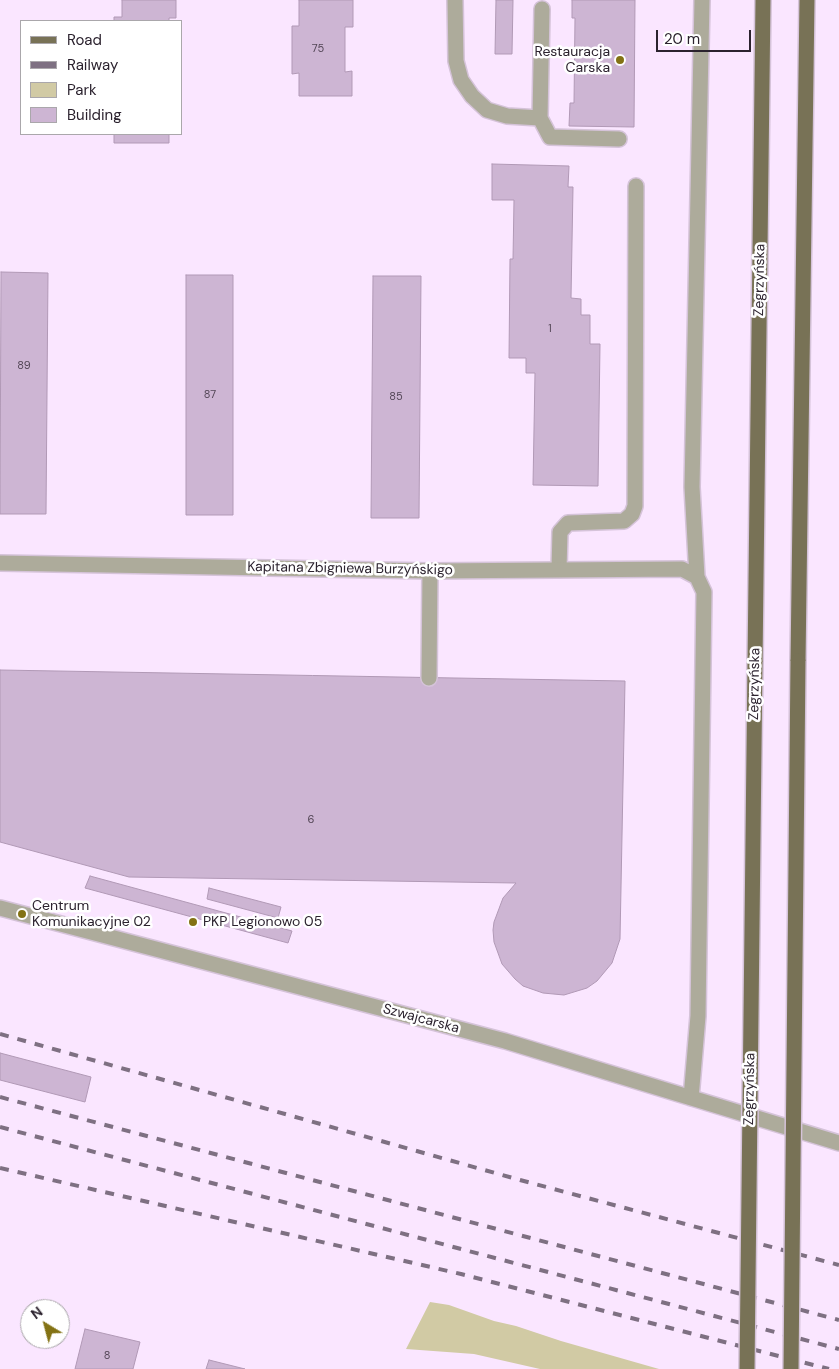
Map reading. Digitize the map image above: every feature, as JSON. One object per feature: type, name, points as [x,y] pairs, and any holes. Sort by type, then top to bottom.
[{"type":"main road","name":"Zegrzyńska","points":[[747,1369],[763,0]]},
{"type":"main road","points":[[792,1369],[798,660],[807,0]]},
{"type":"street","points":[[455,0],[456,61],[461,80],[472,96],[487,110],[506,116],[540,118]]},
{"type":"street","points":[[691,1098],[698,1016],[704,592],[697,577],[692,487],[702,0]]},
{"type":"street","points":[[542,9],[540,118],[550,137],[620,139]]},
{"type":"street","points":[[559,569],[560,532],[568,523],[624,521],[632,514],[635,506],[636,186]]},
{"type":"street","name":"Kapitana Zbigniewa Burzyńskigo","points":[[0,563],[430,570],[682,569],[697,577]]},
{"type":"street","points":[[429,678],[430,570]]},
{"type":"street","name":"Szwajcarska","points":[[0,908],[504,1041],[691,1098],[772,1125],[839,1143]]},
{"type":"green space","points":[[430,1302],[449,1305],[494,1321],[659,1369],[540,1369],[474,1354],[406,1349]]},
{"type":"building","points":[[122,0],[176,0],[176,18],[169,18],[169,20],[114,20],[114,17],[122,17]]},
{"type":"building","points":[[299,0],[353,0],[353,27],[345,27],[345,72],[352,71],[352,96],[299,96],[299,73],[292,74],[292,26],[299,26]]},
{"type":"building","points":[[496,0],[513,0],[512,54],[495,54]]},
{"type":"building","points":[[572,0],[635,0],[634,127],[569,126],[570,103],[574,103],[575,18],[572,18]]},
{"type":"building","points":[[114,135],[169,135],[169,143],[114,143]]},
{"type":"building","points":[[492,164],[569,166],[568,187],[573,187],[571,298],[581,299],[581,315],[590,315],[590,344],[600,344],[598,486],[533,485],[535,373],[526,373],[526,358],[509,358],[510,259],[513,259],[514,200],[492,200]]},
{"type":"building","points":[[1,272],[48,273],[46,514],[0,514]]},
{"type":"building","points":[[186,275],[233,275],[233,515],[186,515]]},
{"type":"building","points":[[373,276],[421,276],[419,518],[371,518]]},
{"type":"building","points":[[0,670],[625,681],[620,939],[612,963],[597,981],[587,988],[564,995],[543,993],[523,986],[502,964],[494,942],[493,930],[503,898],[516,883],[129,877],[0,842]]},
{"type":"building","points":[[90,876],[292,931],[288,943],[85,888]]},
{"type":"building","points":[[209,888],[281,907],[278,918],[207,899]]},
{"type":"building","points":[[0,1053],[91,1077],[85,1102],[0,1080]]},
{"type":"building","points":[[85,1329],[140,1342],[133,1369],[75,1369]]},
{"type":"building","points":[[209,1360],[245,1369],[206,1369]]},
{"type":"railway","points":[[0,1034],[520,1180],[839,1265]]},
{"type":"railway","points":[[0,1097],[839,1320]]},
{"type":"railway","points":[[0,1127],[839,1349]]},
{"type":"railway","points":[[0,1168],[461,1274],[829,1369]]},
{"type":"place","name":"Restauracja Carska","points":[[620,60]]},
{"type":"place","name":"Centrum Komunikacyjne 02","points":[[22,914]]},
{"type":"place","name":"PKP Legionowo 05","points":[[193,922]]}]
